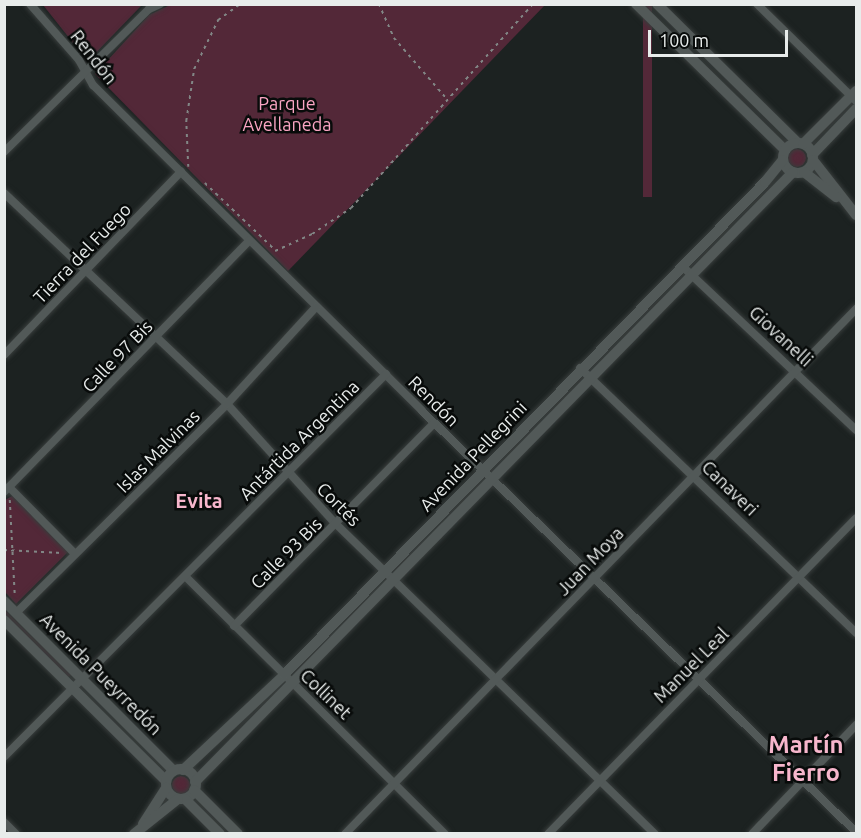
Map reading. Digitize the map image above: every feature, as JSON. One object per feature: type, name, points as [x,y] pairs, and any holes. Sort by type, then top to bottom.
[{"type":"main road","points":[[636,4],[798,172],[848,206]]},
{"type":"main road","points":[[657,4],[800,143],[856,215]]},
{"type":"main road","points":[[800,143],[855,96]]},
{"type":"main road","points":[[812,157],[856,109]]},
{"type":"main road","name":"Avenida Pellegrini","points":[[166,784],[179,770],[288,679],[395,579],[589,377],[686,270],[784,155],[800,143]]},
{"type":"main road","name":"Avenida Pellegrini","points":[[181,799],[195,786],[385,570],[580,368],[812,157]]},
{"type":"main road","name":"Avenida Pueyrredón","points":[[4,601],[139,735],[195,786]]},
{"type":"main road","name":"Avenida Pueyrredón","points":[[4,620],[130,744],[181,799]]},
{"type":"main road","points":[[130,744],[139,735]]},
{"type":"main road","points":[[134,834],[166,784]]},
{"type":"main road","points":[[195,786],[238,834]]},
{"type":"main road","points":[[142,824],[181,799],[220,834]]},
{"type":"street","name":"Rendón","points":[[30,4],[85,70],[93,85],[434,423],[856,832]]},
{"type":"street","points":[[4,152],[149,9],[160,4]]},
{"type":"street","points":[[757,4],[855,96]]},
{"type":"street","name":"Tierra del Fuego","points":[[4,355],[181,172]]},
{"type":"street","name":"Cortés","points":[[4,193],[155,339],[227,404],[336,524],[499,679],[655,834]]},
{"type":"street","name":"Calle 97 Bis","points":[[7,489],[249,241]]},
{"type":"street","name":"Giovanelli","points":[[686,270],[796,369],[856,430]]},
{"type":"street","name":"Islas Malvinas","points":[[16,613],[227,404],[316,307]]},
{"type":"street","name":"Juan Moya","points":[[345,834],[499,679],[694,474],[856,309]]},
{"type":"street","name":"Canaveri","points":[[580,368],[801,576],[856,633]]},
{"type":"street","name":"Antártida Argentina","points":[[4,757],[386,374]]},
{"type":"street","name":"Calle 93 Bis","points":[[234,626],[434,423]]},
{"type":"street","points":[[7,489],[75,554]]},
{"type":"street","name":"Manuel Leal","points":[[548,834],[856,518]]},
{"type":"street","name":"Collinet","points":[[186,577],[445,834]]},
{"type":"street","points":[[752,834],[856,725]]},
{"type":"street","points":[[4,822],[16,834]]},
{"type":"path","points":[[196,174],[188,167],[186,121],[194,69],[218,20],[240,4]]},
{"type":"path","points":[[379,4],[394,38],[448,100]]},
{"type":"path","points":[[271,253],[312,234],[351,208],[533,4]]},
{"type":"path","points":[[204,182],[275,251]]},
{"type":"path","points":[[7,489],[16,613]]},
{"type":"path","points":[[4,550],[75,554]]},
{"type":"green space","name":"Parque Avellaneda","points":[[172,4],[545,5],[288,271],[95,74],[149,15]]},
{"type":"green space","points":[[43,5],[142,5],[91,58],[85,58]]},
{"type":"green space","points":[[643,5],[652,5],[652,197],[643,197]]},
{"type":"green space","points":[[793,149],[801,149],[806,154],[804,165],[793,167],[788,162],[788,154]]},
{"type":"green space","points":[[12,496],[68,552],[16,604],[5,592],[5,500]]},
{"type":"green space","points":[[4,609],[71,675],[67,678],[5,616]]},
{"type":"green space","points":[[181,776],[187,779],[190,785],[187,791],[181,794],[175,791],[172,785],[175,779]]},
{"type":"district","name":"Evita","points":[[199,500]]},
{"type":"district","name":"Martín Fierro","points":[[806,759]]}]
